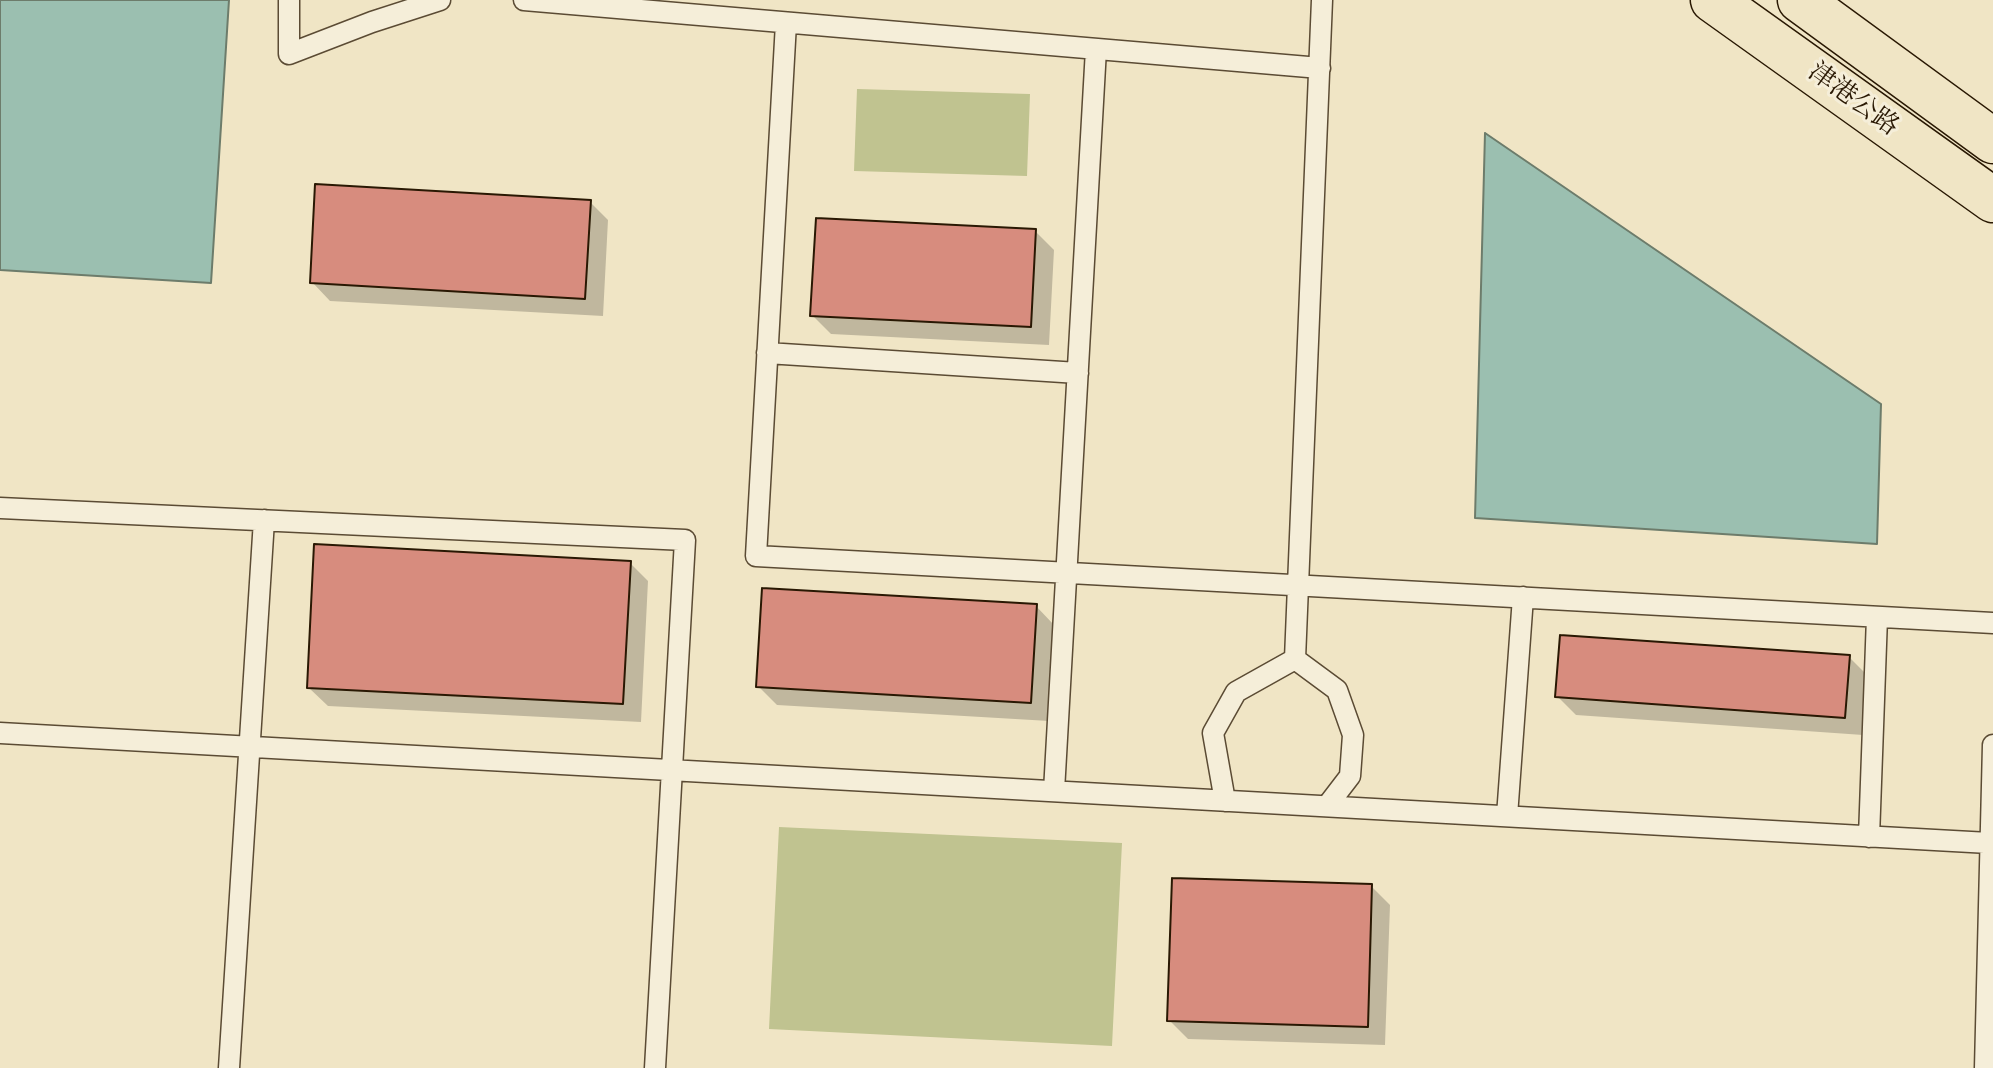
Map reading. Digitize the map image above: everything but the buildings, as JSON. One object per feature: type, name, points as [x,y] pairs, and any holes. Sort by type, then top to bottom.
[{"type":"main road","name":"津港公路","points":[[1713,0],[1993,200]]},
{"type":"main road","name":"津港公路","points":[[1800,0],[1993,141]]},
{"type":"lane","points":[[289,0],[289,54],[440,0]]},
{"type":"lane","points":[[524,0],[1320,68]]},
{"type":"lane","points":[[1295,659],[1322,0]]},
{"type":"lane","points":[[786,23],[756,556],[1993,623]]},
{"type":"lane","points":[[1054,791],[1096,49]]},
{"type":"lane","points":[[767,353],[1078,373]]},
{"type":"lane","points":[[0,508],[685,540],[655,1068]]},
{"type":"lane","points":[[229,1068],[264,520]]},
{"type":"lane","points":[[1507,816],[1523,597]]},
{"type":"lane","points":[[1869,837],[1877,617]]},
{"type":"lane","points":[[1225,801],[1213,733],[1236,692],[1295,659]]},
{"type":"lane","points":[[1295,659],[1337,690],[1353,735],[1350,776],[1327,806]]},
{"type":"lane","points":[[0,733],[1989,843]]},
{"type":"lane","points":[[1985,1068],[1993,745]]},
{"type":"green space","points":[[857,89],[1030,94],[1027,176],[854,171]]},
{"type":"green space","points":[[779,827],[1122,843],[1112,1046],[769,1029]]},
{"type":"shaded area","points":[[0,0],[229,0],[211,283],[0,270]]},
{"type":"shaded area","points":[[1485,133],[1881,404],[1877,544],[1475,518]]}]
